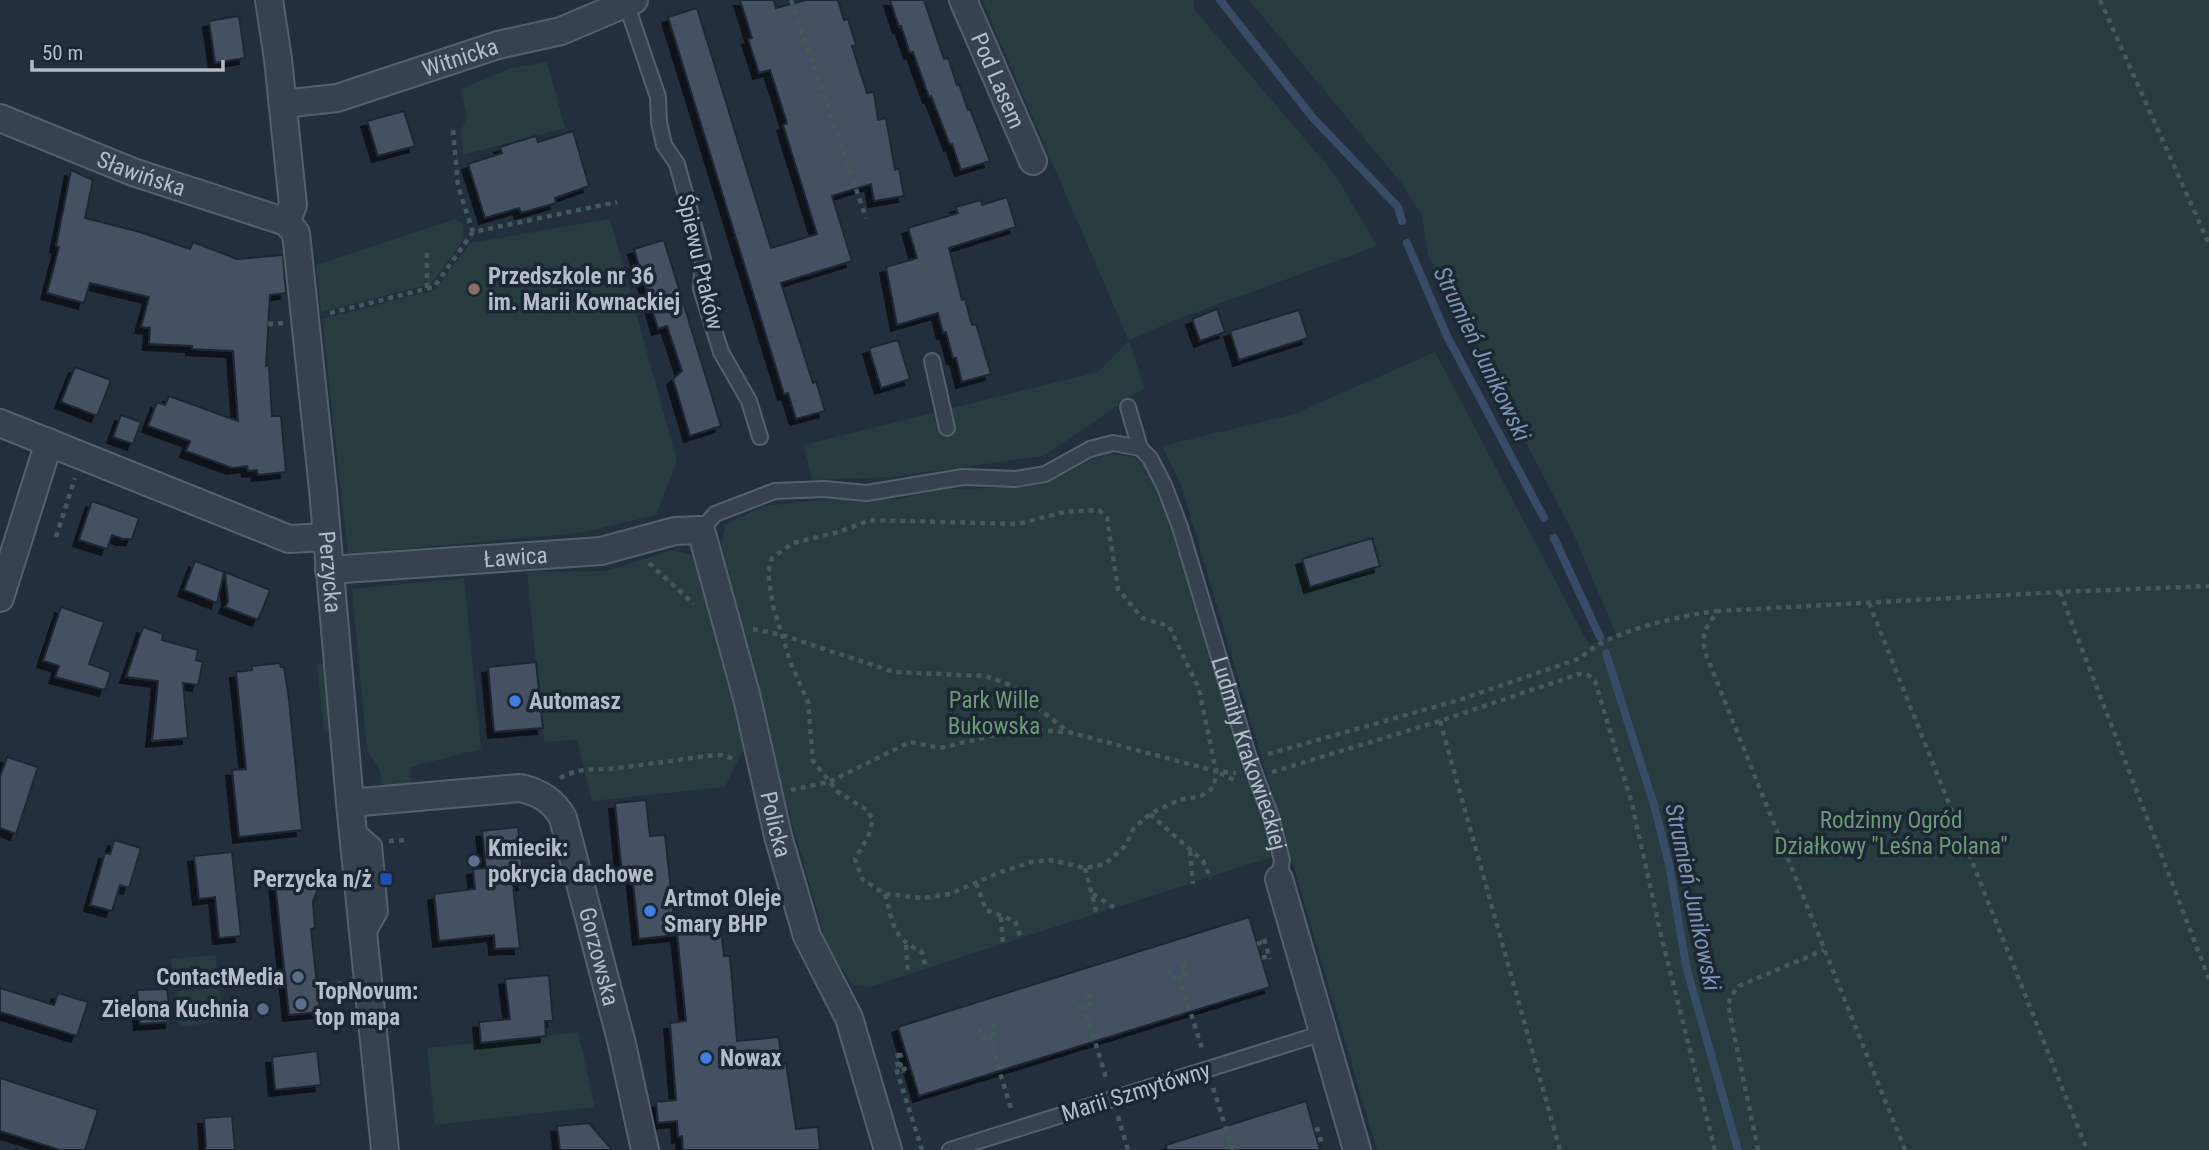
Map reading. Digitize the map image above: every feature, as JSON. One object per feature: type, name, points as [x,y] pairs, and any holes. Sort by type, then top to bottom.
[{"type":"street","points":[[269,0],[293,205],[286,222]]},
{"type":"street","name":"Pod Lasem","points":[[963,0],[1033,161]]},
{"type":"street","name":"Witnicka","points":[[283,104],[337,98],[498,45],[561,31],[630,1]]},
{"type":"street","name":"Sławińska","points":[[0,118],[182,189],[286,222]]},
{"type":"street","name":"Perzycka","points":[[286,222],[296,233],[384,1150]]},
{"type":"street","points":[[0,423],[289,539],[326,537]]},
{"type":"street","points":[[0,598],[49,442]]},
{"type":"street","name":"Ławica","points":[[329,570],[601,551],[675,531],[701,530]]},
{"type":"street","name":"Policka","points":[[701,530],[747,698],[778,836],[807,936],[849,1018],[888,1150]]},
{"type":"street","points":[[351,815],[505,789],[534,791]]},
{"type":"street","name":"Gorzowska","points":[[534,791],[550,801],[563,818],[622,1044],[645,1150]]},
{"type":"street","name":"Ludmiły Krakowieckiej","points":[[1279,879],[1357,1150]]},
{"type":"lane","name":"Śpiewu Ptaków","points":[[630,1],[657,97],[664,145],[677,164],[703,259],[702,289],[705,301],[721,352],[749,401],[760,438]]},
{"type":"lane","points":[[932,361],[947,428]]},
{"type":"lane","name":"Ludmiły Krakowieckiej","points":[[1128,407],[1140,448],[1150,458],[1180,527],[1249,758],[1271,817],[1282,860],[1279,879]]},
{"type":"lane","points":[[701,530],[715,514],[775,491],[824,489],[867,493],[963,477],[1016,479],[1045,474],[1090,449],[1113,443],[1140,448]]},
{"type":"lane","name":"Marii Szmytówny","points":[[950,1150],[1323,1033]]},
{"type":"path","points":[[791,0],[866,218]]},
{"type":"path","points":[[2100,0],[2209,244]]},
{"type":"path","points":[[453,130],[458,187],[473,232]]},
{"type":"path","points":[[321,315],[434,287],[473,232],[617,202]]},
{"type":"path","points":[[427,253],[427,288]]},
{"type":"path","points":[[56,537],[78,470]]},
{"type":"path","points":[[1099,510],[1107,518],[1118,589],[1142,618],[1170,626],[1199,689],[1216,771],[1214,787],[1201,796],[1179,800],[1150,814],[1134,828],[1125,846],[1105,864],[1085,868],[1051,860],[1031,862],[950,894],[923,898],[885,894],[862,878],[855,859],[873,820],[867,810],[838,792],[813,761],[808,702],[791,664],[782,635],[768,572],[772,558],[793,543],[839,532],[870,520],[1018,524],[1064,512],[1099,510]]},
{"type":"path","points":[[624,545],[659,569],[695,605],[725,616],[736,626],[782,635],[894,672],[985,676],[1008,684],[1068,732]]},
{"type":"path","points":[[1261,756],[1459,700],[1581,658],[1590,648],[1654,623],[1686,614],[2209,586]]},
{"type":"path","points":[[2060,592],[2209,979]]},
{"type":"path","points":[[1869,603],[2087,1150]]},
{"type":"path","points":[[1718,611],[1702,637],[1705,652],[1905,1150]]},
{"type":"path","points":[[1266,773],[1440,721],[1579,674],[1588,675],[1595,681],[1632,804],[1661,935],[1716,1150]]},
{"type":"path","points":[[1440,721],[1560,1150]]},
{"type":"path","points":[[769,795],[829,782],[910,742],[940,748],[1022,729],[1068,732],[1216,771]]},
{"type":"path","points":[[534,791],[576,770],[615,769],[717,754],[737,761],[761,760]]},
{"type":"path","points":[[1150,814],[1203,861],[1211,879]]},
{"type":"path","points":[[385,842],[406,840]]},
{"type":"path","points":[[1190,850],[1193,884]]},
{"type":"path","points":[[1085,868],[1097,915]]},
{"type":"path","points":[[976,883],[986,910],[1015,921],[1021,939]]},
{"type":"path","points":[[1092,893],[1116,909]]},
{"type":"path","points":[[885,894],[897,934],[906,944],[922,952],[926,969]]},
{"type":"path","points":[[1002,917],[1003,945]]},
{"type":"path","points":[[1257,944],[1264,940],[1269,958],[1262,958]]},
{"type":"path","points":[[906,944],[908,975]]},
{"type":"path","points":[[1758,1150],[1728,1005],[1739,986],[1824,950]]},
{"type":"path","points":[[1169,969],[1172,978],[1186,974],[1183,964]]},
{"type":"path","points":[[317,986],[350,983]]},
{"type":"path","points":[[1074,999],[1076,1008],[1091,1003],[1088,994]]},
{"type":"path","points":[[1084,1005],[1128,1150]]},
{"type":"path","points":[[979,1028],[982,1038],[989,1036],[996,1033],[993,1024]]},
{"type":"path","points":[[989,1036],[1017,1129]]},
{"type":"path","points":[[906,1054],[898,1055],[900,1063],[903,1071],[910,1067]]},
{"type":"path","points":[[900,1063],[895,1065],[922,1150]]},
{"type":"path","points":[[1315,1130],[1322,1128]]},
{"type":"path","points":[[1318,1140],[1325,1138]]},
{"type":"green space","points":[[982,0],[1193,0],[1195,10],[1336,176],[1377,246],[1172,321],[1129,341]]},
{"type":"green space","name":"Rodzinny Ogród Działkowy \"Leśna Polana\"","points":[[1249,0],[2209,0],[2209,1150],[1377,1150],[1181,484],[1162,446],[1294,414],[1435,352],[1589,645],[1616,634],[1573,533],[1428,255],[1422,216],[1403,185]]},
{"type":"green space","points":[[547,62],[565,128],[463,155],[461,132],[467,116],[461,89],[511,68]]},
{"type":"green space","points":[[456,219],[463,224],[464,239],[431,284],[321,312],[316,265]]},
{"type":"green space","name":"Przedszkole nr 36 im. Marii Kownackiej","points":[[610,219],[677,461],[656,515],[580,533],[348,554],[322,319],[435,290],[470,243]]},
{"type":"green space","points":[[1129,341],[1144,388],[1044,456],[892,477],[812,480],[804,445],[1098,372]]},
{"type":"green space","name":"Park Wille Bukowska","points":[[1104,454],[1133,457],[1154,474],[1225,702],[1243,774],[1252,789],[1272,857],[869,987],[853,985],[828,949],[718,563],[725,525],[763,506],[832,499],[898,499],[945,489],[996,488],[1051,480]]},
{"type":"green space","points":[[673,550],[696,556],[744,748],[725,787],[592,801],[577,740],[544,742],[527,572],[606,571]]},
{"type":"green space","points":[[464,578],[481,749],[410,767],[411,787],[383,788],[379,768],[367,751],[352,589]]},
{"type":"green space","points":[[326,663],[332,731],[324,732],[317,664]]},
{"type":"green space","points":[[216,955],[218,979],[174,983],[171,959]]},
{"type":"green space","points":[[215,988],[220,991],[222,1018],[218,1022],[183,1026],[178,1023],[175,996],[179,991]]},
{"type":"green space","points":[[578,1032],[595,1107],[435,1125],[427,1048]]},
{"type":"building","points":[[740,0],[774,0],[776,8],[806,0],[838,0],[844,20],[848,19],[856,45],[852,46],[867,93],[874,92],[878,120],[886,118],[895,170],[899,168],[904,196],[874,201],[871,184],[832,196],[852,261],[781,283],[813,383],[816,381],[825,411],[796,419],[788,393],[784,394],[668,17],[697,8],[771,248],[817,234],[783,125],[787,123],[770,70],[759,73]]},
{"type":"building","points":[[890,0],[924,0],[944,59],[948,58],[990,161],[961,170],[931,96],[929,97],[913,52],[910,53],[901,26],[899,27]]},
{"type":"building","points":[[239,16],[245,58],[215,63],[209,21]]},
{"type":"building","points":[[404,111],[415,146],[378,156],[367,121]]},
{"type":"building","points":[[573,131],[589,186],[555,198],[556,203],[521,213],[519,208],[485,218],[468,164],[502,153],[500,147],[536,136],[538,142]]},
{"type":"building","points":[[71,170],[93,180],[85,218],[140,232],[190,249],[193,242],[237,259],[283,255],[286,293],[270,295],[266,366],[269,365],[272,416],[281,416],[286,472],[258,475],[257,470],[248,471],[247,466],[232,468],[186,451],[190,441],[148,426],[157,402],[165,405],[169,396],[238,421],[233,351],[149,344],[150,328],[141,327],[149,297],[90,283],[84,303],[47,293],[59,247],[56,246]]},
{"type":"building","points":[[1007,197],[1016,227],[949,248],[962,300],[965,299],[972,325],[976,324],[991,374],[962,382],[956,358],[953,358],[946,332],[943,333],[938,313],[897,325],[886,267],[917,258],[908,228],[958,213],[956,207],[981,200],[982,205]]},
{"type":"building","points":[[664,240],[721,426],[690,436],[673,379],[682,371],[667,326],[658,329],[634,249]]},
{"type":"building","points":[[1217,309],[1225,332],[1200,341],[1192,319]]},
{"type":"building","points":[[1299,310],[1308,338],[1239,360],[1230,331]]},
{"type":"building","points":[[898,340],[910,379],[881,388],[869,348]]},
{"type":"building","points":[[75,367],[111,380],[97,416],[61,402]]},
{"type":"building","points":[[121,415],[141,422],[133,444],[113,437]]},
{"type":"building","points":[[92,501],[139,518],[132,539],[112,535],[107,549],[79,540]]},
{"type":"building","points":[[1372,538],[1380,566],[1310,587],[1302,559]]},
{"type":"building","points":[[195,561],[224,572],[217,603],[184,590]]},
{"type":"building","points":[[225,572],[270,590],[258,620],[225,607],[228,601]]},
{"type":"building","points":[[61,607],[104,622],[89,664],[111,672],[105,690],[55,677],[59,666],[43,661]]},
{"type":"building","points":[[143,627],[163,634],[162,640],[198,650],[196,660],[203,662],[198,685],[183,683],[188,738],[152,741],[158,681],[126,677]]},
{"type":"building","points":[[536,662],[543,728],[494,732],[488,667]]},
{"type":"building","points":[[280,663],[281,667],[284,667],[289,699],[302,830],[239,837],[232,770],[246,769],[236,672],[252,670],[252,666]]},
{"type":"building","points":[[7,757],[38,767],[16,834],[0,828],[0,777]]},
{"type":"building","points":[[646,800],[650,836],[665,835],[676,935],[639,939],[632,873],[622,874],[615,803]]},
{"type":"building","points":[[518,827],[524,884],[513,885],[520,948],[495,949],[494,935],[439,941],[434,894],[475,889],[473,869],[486,868],[482,831]]},
{"type":"building","points":[[114,840],[141,848],[129,888],[120,885],[112,911],[90,905],[105,853],[110,854]]},
{"type":"building","points":[[232,852],[241,936],[219,938],[215,897],[199,899],[194,856]]},
{"type":"building","points":[[306,879],[318,888],[313,902],[315,928],[311,929],[320,1012],[289,1015],[275,882]]},
{"type":"building","points":[[1249,917],[1270,987],[919,1096],[898,1027]]},
{"type":"building","points":[[720,920],[724,956],[730,956],[737,1041],[779,1037],[782,1064],[786,1063],[796,1129],[818,1127],[820,1150],[683,1150],[682,1136],[678,1137],[677,1121],[658,1123],[656,1102],[676,1100],[670,1023],[686,1021],[676,924]]},
{"type":"building","points":[[549,975],[553,1021],[545,1021],[546,1036],[481,1043],[479,1022],[510,1019],[505,979]]},
{"type":"building","points":[[0,988],[54,1005],[58,993],[88,1002],[77,1036],[0,1012]]},
{"type":"building","points":[[167,989],[171,1022],[140,1024],[137,990]]},
{"type":"building","points":[[317,1051],[321,1085],[275,1090],[272,1057]]},
{"type":"building","points":[[0,1078],[98,1110],[85,1150],[60,1150],[0,1131]]},
{"type":"building","points":[[1306,1101],[1320,1150],[1167,1150],[1166,1145]]},
{"type":"building","points":[[232,1116],[235,1150],[206,1150],[204,1118]]},
{"type":"building","points":[[589,1123],[612,1150],[560,1150],[557,1126]]},
{"type":"waterway","name":"Strumień Junikowski","points":[[1220,0],[1313,118],[1398,207],[1402,221]]},
{"type":"waterway","name":"Strumień Junikowski","points":[[1407,243],[1447,336],[1544,518]]},
{"type":"waterway","name":"Strumień Junikowski","points":[[1554,538],[1600,637]]},
{"type":"waterway","name":"Strumień Junikowski","points":[[1606,653],[1654,805],[1669,864],[1686,966],[1738,1150]]},
{"type":"place","name":"Przedszkole nr 36 im. Marii Kownackiej","points":[[474,289]]},
{"type":"place","name":"Automasz","points":[[515,701]]},
{"type":"place","name":"Kmiecik: pokrycia dachowe","points":[[474,861]]},
{"type":"place","name":"Perzycka n/ż","points":[[386,879]]},
{"type":"place","name":"Artmot Oleje Smary BHP","points":[[650,911]]},
{"type":"place","name":"ContactMedia","points":[[298,977]]},
{"type":"place","name":"TopNovum: top mapa","points":[[301,1004]]},
{"type":"place","name":"Zielona Kuchnia","points":[[263,1009]]},
{"type":"place","name":"Nowax","points":[[706,1058]]}]
